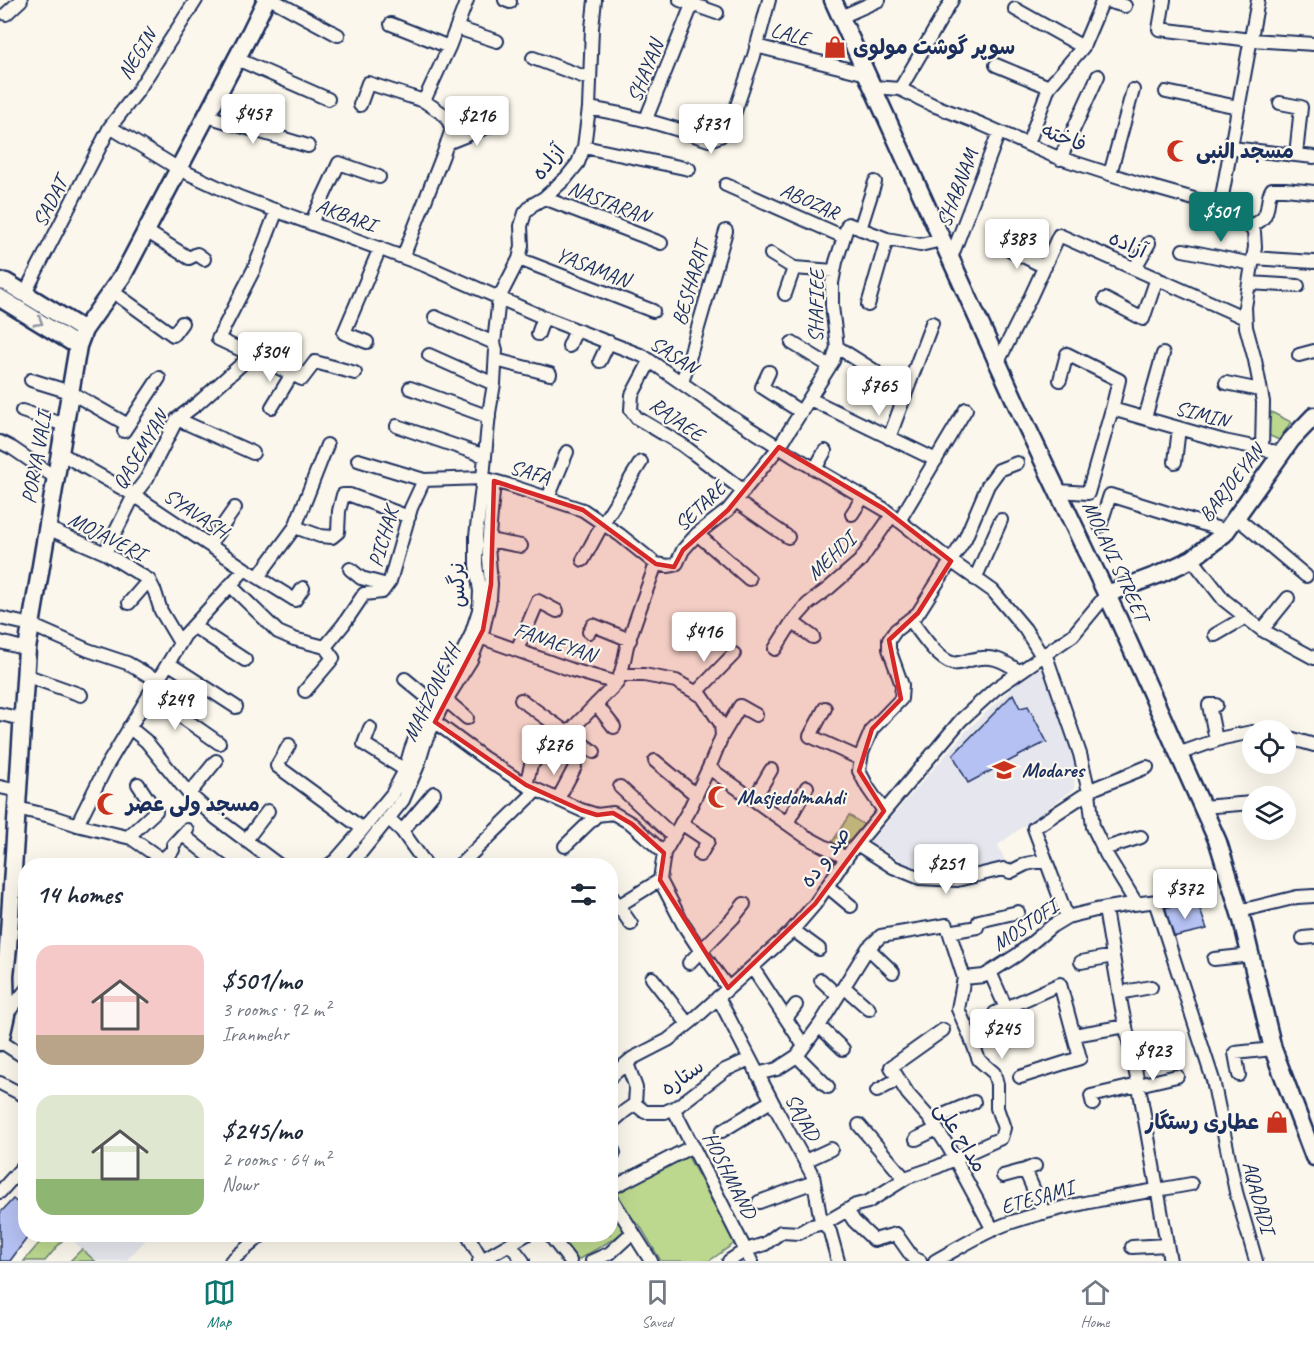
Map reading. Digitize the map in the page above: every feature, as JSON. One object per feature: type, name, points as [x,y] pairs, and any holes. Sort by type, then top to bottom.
[{"type":"main road","name":"PORYA VALI","points":[[0,1042],[6,1015],[2,975],[8,948],[27,649],[81,338],[123,275],[266,0]]},
{"type":"main road","name":"MOLAVI STREET","points":[[833,0],[998,362],[1107,594],[1218,842],[1240,911],[1273,1049],[1314,1157]]},
{"type":"main road","points":[[0,281],[6,282],[24,294],[81,338]]},
{"type":"main road","points":[[0,298],[81,338]]},
{"type":"main road","name":"BARJOEYAN","points":[[1107,594],[1192,559],[1231,524],[1291,440],[1314,416]]},
{"type":"street","points":[[6,14],[21,0]]},
{"type":"street","name":"NEGIN","points":[[110,127],[142,84],[196,0]]},
{"type":"street","points":[[273,0],[338,35]]},
{"type":"street","points":[[424,100],[450,47],[467,0]]},
{"type":"street","name":"آزاده","points":[[499,298],[519,259],[522,246],[521,226],[525,213],[566,178],[578,163],[584,147],[590,108],[595,0]]},
{"type":"street","points":[[756,46],[769,0]]},
{"type":"street","points":[[841,17],[879,0]]},
{"type":"street","points":[[900,89],[952,0]]},
{"type":"street","points":[[1028,144],[1049,87],[1083,47],[1104,0],[1125,6]]},
{"type":"street","points":[[1164,0],[1159,29],[1251,40],[1314,44]]},
{"type":"street","points":[[1220,207],[1258,0]]},
{"type":"street","points":[[689,1],[717,13]]},
{"type":"street","name":"SHAYAN","points":[[646,120],[689,1]]},
{"type":"street","points":[[1015,9],[1083,47]]},
{"type":"street","points":[[391,24],[450,47]]},
{"type":"street","points":[[458,28],[497,41]]},
{"type":"street","name":"LALE","points":[[590,108],[622,113],[709,140],[720,136],[731,123],[756,46],[870,81]]},
{"type":"street","points":[[533,58],[590,79]]},
{"type":"street","points":[[237,59],[328,99]]},
{"type":"street","points":[[996,65],[1049,87]]},
{"type":"street","points":[[1060,159],[1098,76]]},
{"type":"street","name":"فاخته","points":[[870,81],[900,89],[1060,159],[1233,210],[1246,222]]},
{"type":"street","points":[[360,105],[368,84],[424,100],[446,116],[452,129],[403,257]]},
{"type":"street","points":[[1110,174],[1133,90]]},
{"type":"street","points":[[1166,92],[1238,107]]},
{"type":"street","points":[[1280,104],[1301,107],[1296,155]]},
{"type":"street","points":[[207,116],[308,146]]},
{"type":"street","points":[[447,143],[497,123]]},
{"type":"street","name":"AKBARI","points":[[110,127],[179,169],[239,197],[424,265],[499,298]]},
{"type":"street","name":"SADAT","points":[[24,294],[110,127]]},
{"type":"street","name":"SHABNAM","points":[[951,258],[999,132]]},
{"type":"street","points":[[584,147],[689,169]]},
{"type":"street","points":[[1231,148],[1314,157]]},
{"type":"street","points":[[311,223],[339,163],[378,177]]},
{"type":"street","name":"SHAFIEE","points":[[779,447],[833,361],[837,347],[832,306],[834,271],[844,237],[854,226],[875,182]]},
{"type":"street","name":"ABOZAR","points":[[726,185],[844,237]]},
{"type":"street","points":[[1262,449],[1263,402],[1245,318],[1255,247],[1254,232],[1246,222],[1264,218],[1272,189],[1314,192]]},
{"type":"street","name":"NASTARAN","points":[[544,198],[660,243]]},
{"type":"street","points":[[277,210],[254,269],[218,339],[302,379],[315,362],[355,373]]},
{"type":"street","points":[[854,226],[887,239],[920,245],[942,240]]},
{"type":"street","points":[[146,231],[189,258],[197,254],[204,259]]},
{"type":"street","name":"BESHARAT","points":[[682,383],[726,231]]},
{"type":"street","name":"آزاده","points":[[998,362],[1059,235],[1245,318]]},
{"type":"street","points":[[868,305],[887,239]]},
{"type":"street","points":[[1135,268],[1149,243]]},
{"type":"street","points":[[1003,246],[1045,267]]},
{"type":"street","points":[[367,342],[344,333],[380,248]]},
{"type":"street","points":[[1183,250],[1253,261],[1314,261]]},
{"type":"street","points":[[771,254],[794,268],[834,271]]},
{"type":"street","name":"YASAMAN","points":[[519,259],[653,311]]},
{"type":"street","points":[[785,294],[794,268]]},
{"type":"street","points":[[1105,299],[1143,319],[1157,278]]},
{"type":"street","points":[[1249,283],[1298,286]]},
{"type":"street","points":[[112,291],[173,335],[182,323]]},
{"type":"street","name":"SASAN","points":[[499,298],[643,356],[719,409],[884,509],[993,591],[1044,655],[1080,754],[1089,792],[1093,827],[1103,849],[1136,903]]},
{"type":"street","name":"نرگس","points":[[338,858],[392,794],[405,770],[421,724],[440,701],[471,635],[479,610],[476,536],[488,480],[485,456],[494,384],[496,350],[494,343],[499,298]]},
{"type":"street","points":[[435,317],[494,343]]},
{"type":"street","points":[[538,334],[544,317]]},
{"type":"street","points":[[889,438],[933,323]]},
{"type":"street","points":[[570,346],[576,330]]},
{"type":"street","points":[[280,368],[290,342]]},
{"type":"street","points":[[600,361],[609,342]]},
{"type":"street","points":[[268,362],[276,343]]},
{"type":"street","points":[[792,343],[830,366]]},
{"type":"street","points":[[837,347],[875,371]]},
{"type":"street","points":[[1299,355],[1314,351]]},
{"type":"street","points":[[1058,491],[1088,493],[1119,380],[1068,354],[1060,380]]},
{"type":"street","points":[[1145,418],[1163,354]]},
{"type":"street","name":"QASEMYAN","points":[[105,553],[134,495],[147,478],[177,419],[252,355]]},
{"type":"street","points":[[429,355],[494,384]]},
{"type":"street","points":[[496,360],[550,374]]},
{"type":"street","name":"RAJAEE","points":[[650,361],[632,395],[631,410],[638,418],[681,444],[740,496]]},
{"type":"street","points":[[769,372],[762,387],[801,412]]},
{"type":"street","points":[[273,407],[292,374]]},
{"type":"street","points":[[31,380],[70,392],[126,428],[159,378]]},
{"type":"street","points":[[1226,383],[1260,390]]},
{"type":"street","points":[[410,388],[489,417]]},
{"type":"street","points":[[810,399],[936,460]]},
{"type":"street","name":"MEHDI","points":[[775,649],[792,622],[808,604],[860,561],[895,518],[936,460],[966,409]]},
{"type":"street","name":"SIMIN","points":[[1112,409],[1224,441],[1282,453]]},
{"type":"street","points":[[22,411],[65,425]]},
{"type":"street","points":[[177,419],[253,453]]},
{"type":"street","points":[[397,426],[485,456]]},
{"type":"street","points":[[1175,462],[1179,428]]},
{"type":"street","points":[[0,442],[56,478]]},
{"type":"street","points":[[258,577],[296,526],[327,445]]},
{"type":"street","name":"SETARE","points":[[656,564],[674,566],[683,550],[697,534],[728,510],[779,447]]},
{"type":"street","points":[[815,469],[825,451]]},
{"type":"street","points":[[548,498],[567,452]]},
{"type":"street","name":"SYAVASH","points":[[60,453],[134,495],[295,600],[303,588]]},
{"type":"street","name":"SAFA","points":[[358,460],[424,480],[488,480],[583,510],[620,535],[656,564]]},
{"type":"street","points":[[583,560],[641,462]]},
{"type":"street","points":[[884,811],[868,789],[859,771],[862,753],[872,729],[901,699],[902,685],[889,640],[896,630],[918,613],[965,539],[988,485],[999,470],[1017,463]]},
{"type":"street","name":"PICHAK","points":[[324,647],[343,625],[364,594],[382,592],[390,581],[417,492],[424,480]]},
{"type":"street","name":"MAHZONEYH","points":[[356,858],[403,800],[441,708],[440,701],[471,660],[480,637],[490,599],[491,584],[488,480]]},
{"type":"street","points":[[296,526],[320,536],[332,537],[338,532],[339,511],[344,495],[350,495],[409,517]]},
{"type":"street","points":[[1100,526],[1110,495],[1231,524],[1306,576]]},
{"type":"street","points":[[740,496],[789,537]]},
{"type":"street","points":[[852,514],[863,497]]},
{"type":"street","points":[[209,545],[235,508]]},
{"type":"street","points":[[975,579],[1001,520]]},
{"type":"street","name":"MOJAVERI","points":[[47,528],[105,553],[149,580],[161,611],[180,643]]},
{"type":"street","points":[[697,534],[749,579]]},
{"type":"street","points":[[489,540],[521,546]]},
{"type":"street","points":[[1192,559],[1224,600],[1262,630],[1314,658]]},
{"type":"street","points":[[466,858],[532,787],[531,765],[542,753],[558,743],[619,679],[656,564]]},
{"type":"street","points":[[77,825],[106,767],[180,643],[245,569]]},
{"type":"street","points":[[350,569],[361,578],[387,585]]},
{"type":"street","points":[[129,603],[149,580]]},
{"type":"street","points":[[230,585],[278,632],[324,647],[333,658],[306,692]]},
{"type":"street","name":"صد و ده","points":[[618,1070],[633,1058],[668,1040],[688,1024],[793,930],[815,904],[857,844],[961,720],[995,689],[1073,635],[1107,594]]},
{"type":"street","points":[[1262,630],[1288,598]]},
{"type":"street","points":[[517,650],[538,601],[557,611]]},
{"type":"street","points":[[1215,635],[1246,617]]},
{"type":"street","points":[[0,618],[31,625],[88,650],[127,663],[157,680]]},
{"type":"street","points":[[910,619],[940,656],[939,662],[963,663],[972,659],[990,657],[1003,661],[1019,671]]},
{"type":"street","points":[[792,622],[813,637]]},
{"type":"street","points":[[589,632],[593,625],[630,640]]},
{"type":"street","points":[[193,626],[245,660]]},
{"type":"street","name":"FANAEYAN","points":[[480,637],[572,670],[619,679],[644,675],[675,681],[696,693]]},
{"type":"street","points":[[0,642],[27,649]]},
{"type":"street","points":[[722,736],[721,724],[702,696],[696,693],[734,654]]},
{"type":"street","points":[[168,663],[236,706]]},
{"type":"street","points":[[25,675],[81,695]]},
{"type":"street","points":[[405,679],[467,718]]},
{"type":"street","points":[[149,694],[219,743]]},
{"type":"street","points":[[521,700],[594,752]]},
{"type":"street","points":[[596,704],[614,727]]},
{"type":"street","points":[[1216,705],[1209,705],[1216,740]]},
{"type":"street","points":[[728,987],[683,924],[660,880],[664,853],[696,795],[722,736],[740,706],[756,715]]},
{"type":"street","points":[[825,708],[810,736],[861,759]]},
{"type":"street","points":[[0,714],[22,719]]},
{"type":"street","points":[[435,723],[484,758],[532,787],[581,810],[597,815],[613,813],[632,824],[664,853]]},
{"type":"street","points":[[129,727],[146,741],[189,794],[216,818],[269,858]]},
{"type":"street","points":[[370,728],[364,744],[405,770]]},
{"type":"street","points":[[1178,754],[1216,740],[1242,734]]},
{"type":"street","points":[[1296,740],[1314,745]]},
{"type":"street","points":[[290,746],[277,766],[363,829]]},
{"type":"street","points":[[655,760],[696,795]]},
{"type":"street","points":[[189,794],[216,761]]},
{"type":"street","points":[[558,799],[575,767]]},
{"type":"street","points":[[1067,917],[1034,828],[1095,788],[1147,767]]},
{"type":"street","points":[[709,768],[805,836],[846,858]]},
{"type":"street","points":[[754,799],[771,770]]},
{"type":"street","points":[[128,837],[156,811],[138,784]]},
{"type":"street","points":[[620,787],[673,836]]},
{"type":"street","points":[[788,823],[807,787]]},
{"type":"street","points":[[0,788],[18,791]]},
{"type":"street","points":[[402,831],[434,793]]},
{"type":"street","points":[[1202,807],[1242,804]]},
{"type":"street","points":[[17,808],[131,838],[157,858]]},
{"type":"street","points":[[246,840],[268,811]]},
{"type":"street","points":[[565,846],[597,815]]},
{"type":"street","points":[[388,818],[402,831],[421,858]]},
{"type":"street","points":[[681,823],[708,841],[700,855]]},
{"type":"street","points":[[167,858],[173,850],[173,845],[185,832],[213,858]]},
{"type":"street","points":[[1103,849],[1141,837]]},
{"type":"street","points":[[857,844],[893,867],[920,878],[957,880],[1003,869],[1010,872],[1026,864],[1046,860]]},
{"type":"street","points":[[618,906],[660,880]]},
{"type":"street","points":[[827,886],[851,906]]},
{"type":"street","points":[[1240,911],[1297,897],[1314,897]]},
{"type":"street","name":"MOSTOFI","points":[[964,978],[984,976],[1017,955],[1052,926],[1067,917],[1136,903],[1181,898]]},
{"type":"street","name":"AQADADI","points":[[1155,901],[1213,1080],[1236,1192],[1256,1261]]},
{"type":"street","points":[[689,963],[734,918],[744,904]]},
{"type":"street","points":[[1105,909],[1170,1261]]},
{"type":"street","points":[[618,912],[631,924]]},
{"type":"street","points":[[757,1074],[777,1069],[801,1051],[868,948],[880,936],[976,927],[979,921],[1018,912]]},
{"type":"street","points":[[729,1261],[749,1255],[781,1232],[799,1233],[812,1226],[825,1223],[856,1205],[868,1202],[905,1179],[1004,1143],[1004,1128],[997,1108],[997,1084],[994,1072],[979,1060],[958,1009],[964,978],[948,929]]},
{"type":"street","points":[[793,930],[819,949]]},
{"type":"street","points":[[868,948],[893,972]]},
{"type":"street","points":[[1214,959],[1251,955]]},
{"type":"street","points":[[1081,962],[1113,956]]},
{"type":"street","points":[[752,967],[786,1018],[801,1051],[828,1088]]},
{"type":"street","points":[[990,972],[1000,1010],[1060,984],[1080,1058],[1020,1077]]},
{"type":"street","points":[[652,978],[688,1024]]},
{"type":"street","points":[[820,980],[869,1009]]},
{"type":"street","points":[[1119,993],[1151,987]]},
{"type":"street","name":"SAJAD","points":[[717,997],[813,1176],[820,1216],[830,1232],[838,1261]]},
{"type":"street","points":[[6,1015],[18,1002]]},
{"type":"street","points":[[786,1018],[796,1005]]},
{"type":"street","points":[[819,1026],[843,1049]]},
{"type":"street","points":[[1074,1035],[1126,1026]]},
{"type":"street","name":"مداح علی","points":[[943,1030],[891,1067],[908,1094],[934,1124],[993,1230]]},
{"type":"street","points":[[0,1042],[18,1053]]},
{"type":"street","points":[[1239,1075],[1235,1053],[1273,1049]]},
{"type":"street","name":"ستاره","points":[[635,1104],[645,1112],[665,1112],[724,1070],[750,1059]]},
{"type":"street","points":[[618,1117],[635,1104],[636,1088],[627,1063]]},
{"type":"street","points":[[1093,1104],[1091,1096],[1177,1076]]},
{"type":"street","points":[[878,1091],[898,1079]]},
{"type":"street","points":[[0,1083],[18,1092]]},
{"type":"street","points":[[722,1131],[771,1101]]},
{"type":"street","points":[[916,1139],[934,1124],[974,1102]]},
{"type":"street","name":"HOSHMAND","points":[[673,1108],[749,1255]]},
{"type":"street","points":[[859,1125],[905,1179]]},
{"type":"street","points":[[618,1185],[693,1146]]},
{"type":"street","points":[[805,1161],[831,1149]]},
{"type":"street","points":[[1003,1176],[1030,1168],[1044,1214]]},
{"type":"street","points":[[0,1192],[18,1172]]},
{"type":"street","points":[[0,1199],[18,1181]]},
{"type":"street","points":[[759,1202],[814,1182]]},
{"type":"street","name":"ETESAMI","points":[[935,1261],[978,1237],[1008,1224],[1067,1207],[1191,1184]]},
{"type":"street","points":[[618,1209],[651,1261]]},
{"type":"street","points":[[847,1210],[854,1221],[873,1240],[896,1234],[913,1258],[920,1261]]},
{"type":"street","points":[[592,1261],[610,1253],[633,1232]]},
{"type":"street","points":[[231,1261],[253,1242]]},
{"type":"street","points":[[471,1242],[480,1260],[513,1242]]},
{"type":"street","points":[[555,1242],[570,1261]]},
{"type":"street","points":[[510,1244],[523,1261]]},
{"type":"street","points":[[1132,1247],[1167,1245]]},
{"type":"highlighted area","points":[[779,447],[884,509],[951,561],[918,613],[889,640],[901,699],[872,729],[859,771],[884,811],[815,904],[728,988],[660,880],[664,853],[632,824],[613,813],[597,815],[581,810],[526,785],[435,722],[483,630],[491,584],[494,481],[583,510],[656,564],[674,567],[683,550],[728,510]]},
{"type":"shaded area","name":"Modares","points":[[1043,669],[1076,765],[1074,789],[998,845],[1006,863],[958,874],[919,872],[870,842],[967,730],[1029,672]]},
{"type":"shaded area","points":[[74,1242],[144,1242],[126,1261],[96,1261]]},
{"type":"green space","points":[[1271,412],[1291,422],[1279,440],[1268,435]]},
{"type":"green space","points":[[849,815],[864,825],[845,853],[831,844]]},
{"type":"green space","points":[[687,1155],[735,1243],[709,1261],[661,1261],[639,1224],[618,1236],[618,1192]]},
{"type":"green space","points":[[40,1242],[61,1242],[45,1261],[24,1261]]},
{"type":"green space","points":[[564,1242],[608,1242],[576,1261]]},
{"type":"green space","points":[[82,1249],[95,1261],[70,1261]]},
{"type":"building","points":[[1013,694],[1020,708],[1028,706],[1047,742],[968,783],[953,755]]},
{"type":"building","points":[[1165,905],[1199,907],[1207,929],[1172,937]]},
{"type":"building","points":[[13,1199],[18,1203],[18,1242],[24,1242],[10,1261],[0,1261],[0,1213]]},
{"type":"place","name":"سوپر گوشت مولوی","points":[[835,47]]},
{"type":"place","name":"مسجد النبی","points":[[1178,151]]},
{"type":"place","name":"Modares","points":[[1004,770]]},
{"type":"place","name":"Masjedolmahdi","points":[[719,797]]},
{"type":"place","name":"مسجد ولی عصر","points":[[108,804]]},
{"type":"place","name":"عطاری رستگار","points":[[1277,1122]]}]
